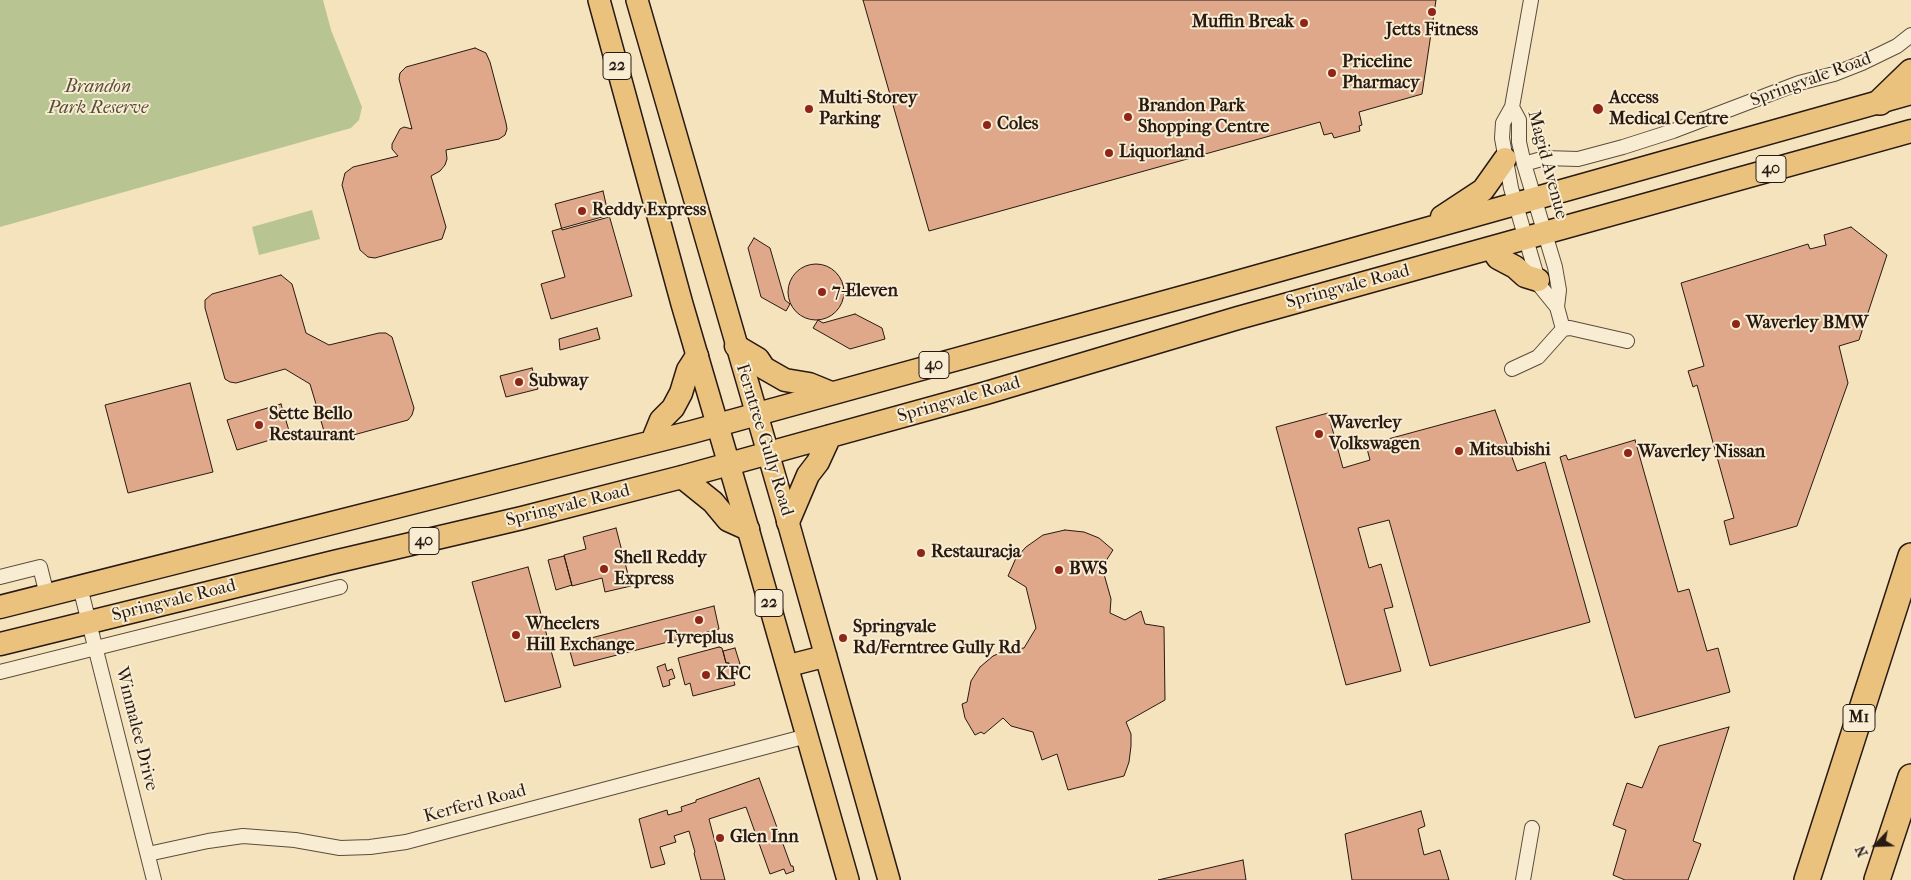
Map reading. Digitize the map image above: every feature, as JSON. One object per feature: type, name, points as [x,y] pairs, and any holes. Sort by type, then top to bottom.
[{"type":"highway","points":[[1880,102],[1911,72]]},
{"type":"highway","name":"Springvale Road","points":[[0,608],[717,425],[1525,202],[1911,93]]},
{"type":"highway","name":"Springvale Road","points":[[0,644],[334,562],[515,520],[768,454],[986,393],[1205,328],[1911,131]]},
{"type":"highway","points":[[1417,232],[1483,190],[1515,162]]},
{"type":"highway","points":[[1490,248],[1498,258],[1525,276],[1538,280]]},
{"type":"highway","points":[[1193,294],[1205,328]]},
{"type":"highway","points":[[736,346],[758,359],[764,368],[785,380],[809,384],[831,393]]},
{"type":"highway","points":[[652,442],[661,420],[673,408],[681,393],[688,370],[697,356]]},
{"type":"highway","points":[[788,522],[808,475],[818,462],[830,436]]},
{"type":"highway","points":[[682,477],[713,502],[728,520],[748,529]]},
{"type":"highway","name":"M1","points":[[1807,880],[1911,556]]},
{"type":"highway","points":[[1878,880],[1911,777]]},
{"type":"main road","name":"22","points":[[599,0],[697,356],[848,880]]},
{"type":"main road","name":"Ferntree Gully Road","points":[[637,0],[889,880]]},
{"type":"main road","points":[[787,666],[826,656]]},
{"type":"street","name":"Magid Avenue","points":[[1531,0],[1512,107],[1502,128],[1515,162],[1535,235]]},
{"type":"street","name":"Springvale Road","points":[[1515,162],[1545,158],[1571,160],[1623,147],[1698,122],[1799,83],[1834,74],[1897,46],[1911,35]]},
{"type":"street","name":"Magid Avenue","points":[[1512,107],[1519,120],[1520,142],[1515,162],[1535,235]]},
{"type":"street","points":[[1623,147],[1630,172]]},
{"type":"street","points":[[1535,235],[1538,280],[1540,286],[1556,307],[1563,328]]},
{"type":"street","points":[[1535,235],[1554,260],[1559,290],[1556,307]]},
{"type":"street","points":[[1512,369],[1538,357],[1563,328],[1627,341]]},
{"type":"street","points":[[0,577],[40,567],[48,595]]},
{"type":"street","name":"Winmalee Drive","points":[[80,587],[154,880]]},
{"type":"street","name":"Springvale Road","points":[[0,672],[340,587]]},
{"type":"street","name":"Kerferd Road","points":[[148,854],[208,841],[243,836],[295,840],[340,848],[370,848],[406,842],[807,736]]},
{"type":"street","points":[[1523,880],[1532,828]]},
{"type":"green space","name":"Brandon Park Reserve","points":[[0,0],[323,0],[331,30],[362,107],[359,120],[351,128],[0,227]]},
{"type":"green space","points":[[312,210],[320,239],[259,255],[252,227]]},
{"type":"building","name":"Brandon Park Shopping Centre","points":[[863,0],[1436,0],[1422,94],[1359,112],[1362,125],[1359,126],[1360,131],[1334,138],[1332,133],[1324,135],[1320,122],[929,231]]},
{"type":"building","points":[[475,48],[486,53],[490,62],[506,123],[505,135],[499,139],[446,150],[447,159],[445,165],[440,171],[431,176],[446,227],[442,239],[375,258],[368,257],[360,250],[342,185],[345,173],[353,167],[398,156],[392,149],[392,144],[400,129],[404,127],[412,129],[399,79],[400,73],[406,67]]},
{"type":"building","name":"Reddy Express","points":[[603,191],[609,217],[562,230],[555,204]]},
{"type":"building","points":[[609,215],[632,296],[551,319],[541,284],[565,277],[552,231]]},
{"type":"building","points":[[1851,227],[1887,255],[1859,340],[1839,346],[1848,383],[1797,526],[1730,545],[1724,521],[1734,518],[1697,385],[1693,387],[1688,371],[1704,366],[1681,283],[1808,244],[1810,249],[1826,245],[1824,235]]},
{"type":"building","points":[[754,238],[770,248],[785,300],[790,304],[786,311],[761,297],[748,248]]},
{"type":"building","points":[[816,264],[827,266],[836,272],[842,281],[844,292],[842,303],[836,312],[827,318],[816,320],[805,318],[796,312],[790,303],[788,292],[790,281],[796,272],[805,266]]},
{"type":"building","points":[[281,275],[292,284],[306,333],[329,345],[379,333],[386,333],[392,337],[414,408],[408,420],[339,439],[331,438],[324,431],[310,384],[285,369],[236,383],[225,379],[205,308],[205,300],[212,294]]},
{"type":"building","points":[[855,314],[882,328],[885,339],[850,349],[813,328],[818,320],[823,323]]},
{"type":"building","points":[[597,328],[600,339],[560,350],[559,339]]},
{"type":"building","name":"Subway","points":[[532,368],[538,389],[506,397],[500,376]]},
{"type":"building","points":[[190,383],[213,472],[128,493],[105,405]]},
{"type":"building","points":[[281,404],[290,434],[237,450],[227,420]]},
{"type":"building","points":[[1495,410],[1517,471],[1545,462],[1590,622],[1430,666],[1389,520],[1358,528],[1369,568],[1381,564],[1393,607],[1384,609],[1401,671],[1346,685],[1276,427],[1328,413],[1343,468],[1370,460],[1366,445]]},
{"type":"building","points":[[1635,440],[1678,592],[1689,589],[1707,651],[1718,648],[1730,692],[1635,718],[1560,457],[1566,455],[1568,460]]},
{"type":"building","points":[[616,528],[631,586],[605,592],[602,578],[572,586],[564,555],[586,549],[583,537]]},
{"type":"building","points":[[1065,530],[1084,532],[1099,538],[1113,550],[1102,567],[1111,599],[1110,613],[1125,620],[1141,611],[1145,624],[1164,627],[1165,700],[1126,722],[1131,734],[1131,746],[1129,762],[1124,776],[1068,790],[1057,754],[1042,760],[1033,732],[1011,726],[1003,718],[984,734],[981,732],[975,735],[965,718],[962,704],[967,702],[971,681],[980,667],[993,656],[1007,650],[1024,648],[1036,628],[1026,587],[1008,576],[1016,558],[1026,547],[1043,535]]},
{"type":"building","points":[[564,556],[572,585],[556,590],[548,560]]},
{"type":"building","name":"Wheelers Hill Exchange","points":[[528,567],[561,687],[505,702],[472,582]]},
{"type":"building","points":[[714,606],[719,629],[574,666],[568,644]]},
{"type":"building","points":[[719,647],[722,648],[726,663],[729,663],[735,685],[693,696],[690,683],[685,685],[678,658]]},
{"type":"building","points":[[735,648],[740,664],[730,667],[729,663],[726,663],[723,651]]},
{"type":"building","points":[[665,664],[667,671],[672,669],[675,678],[669,680],[670,685],[663,687],[657,667]]},
{"type":"building","points":[[1729,727],[1693,841],[1701,844],[1688,880],[1625,880],[1613,875],[1626,830],[1613,825],[1627,783],[1642,788],[1659,746]]},
{"type":"building","points":[[759,778],[794,871],[786,874],[784,869],[770,874],[746,807],[709,819],[725,880],[701,880],[689,831],[674,836],[676,842],[660,847],[665,864],[651,868],[639,819],[667,810],[668,815],[682,811],[681,807],[696,802],[696,800]]},
{"type":"building","points":[[1421,811],[1425,826],[1418,829],[1424,855],[1440,850],[1449,880],[1352,880],[1345,834]]},
{"type":"building","points":[[1243,860],[1246,880],[1158,880]]},
{"type":"place","name":"Jetts Fitness","points":[[1432,12]]},
{"type":"place","name":"Muffin Break","points":[[1304,23]]},
{"type":"place","name":"Priceline Pharmacy","points":[[1332,73]]},
{"type":"place","name":"Multi-Storey Parking","points":[[809,109]]},
{"type":"place","name":"Access Medical Centre","points":[[1598,109]]},
{"type":"place","name":"Brandon Park Shopping Centre","points":[[1128,117]]},
{"type":"place","name":"Coles","points":[[987,125]]},
{"type":"place","name":"Liquorland","points":[[1109,153]]},
{"type":"place","name":"Reddy Express","points":[[582,211]]},
{"type":"place","name":"7-Eleven","points":[[822,292]]},
{"type":"place","name":"Waverley BMW","points":[[1736,324]]},
{"type":"place","name":"Subway","points":[[519,382]]},
{"type":"place","name":"Sette Bello Restaurant","points":[[259,425]]},
{"type":"place","name":"Waverley Volkswagen","points":[[1319,434]]},
{"type":"place","name":"Mitsubishi","points":[[1459,451]]},
{"type":"place","name":"Waverley Nissan","points":[[1628,453]]},
{"type":"place","name":"Restauracja","points":[[921,553]]},
{"type":"place","name":"Shell Reddy Express","points":[[604,569]]},
{"type":"place","name":"BWS","points":[[1059,570]]},
{"type":"place","name":"Tyreplus","points":[[699,620]]},
{"type":"place","name":"Wheelers Hill Exchange","points":[[516,635]]},
{"type":"place","name":"Springvale Rd/Ferntree Gully Rd","points":[[843,638]]},
{"type":"place","name":"KFC","points":[[706,675]]},
{"type":"place","name":"Glen Inn","points":[[720,838]]}]
